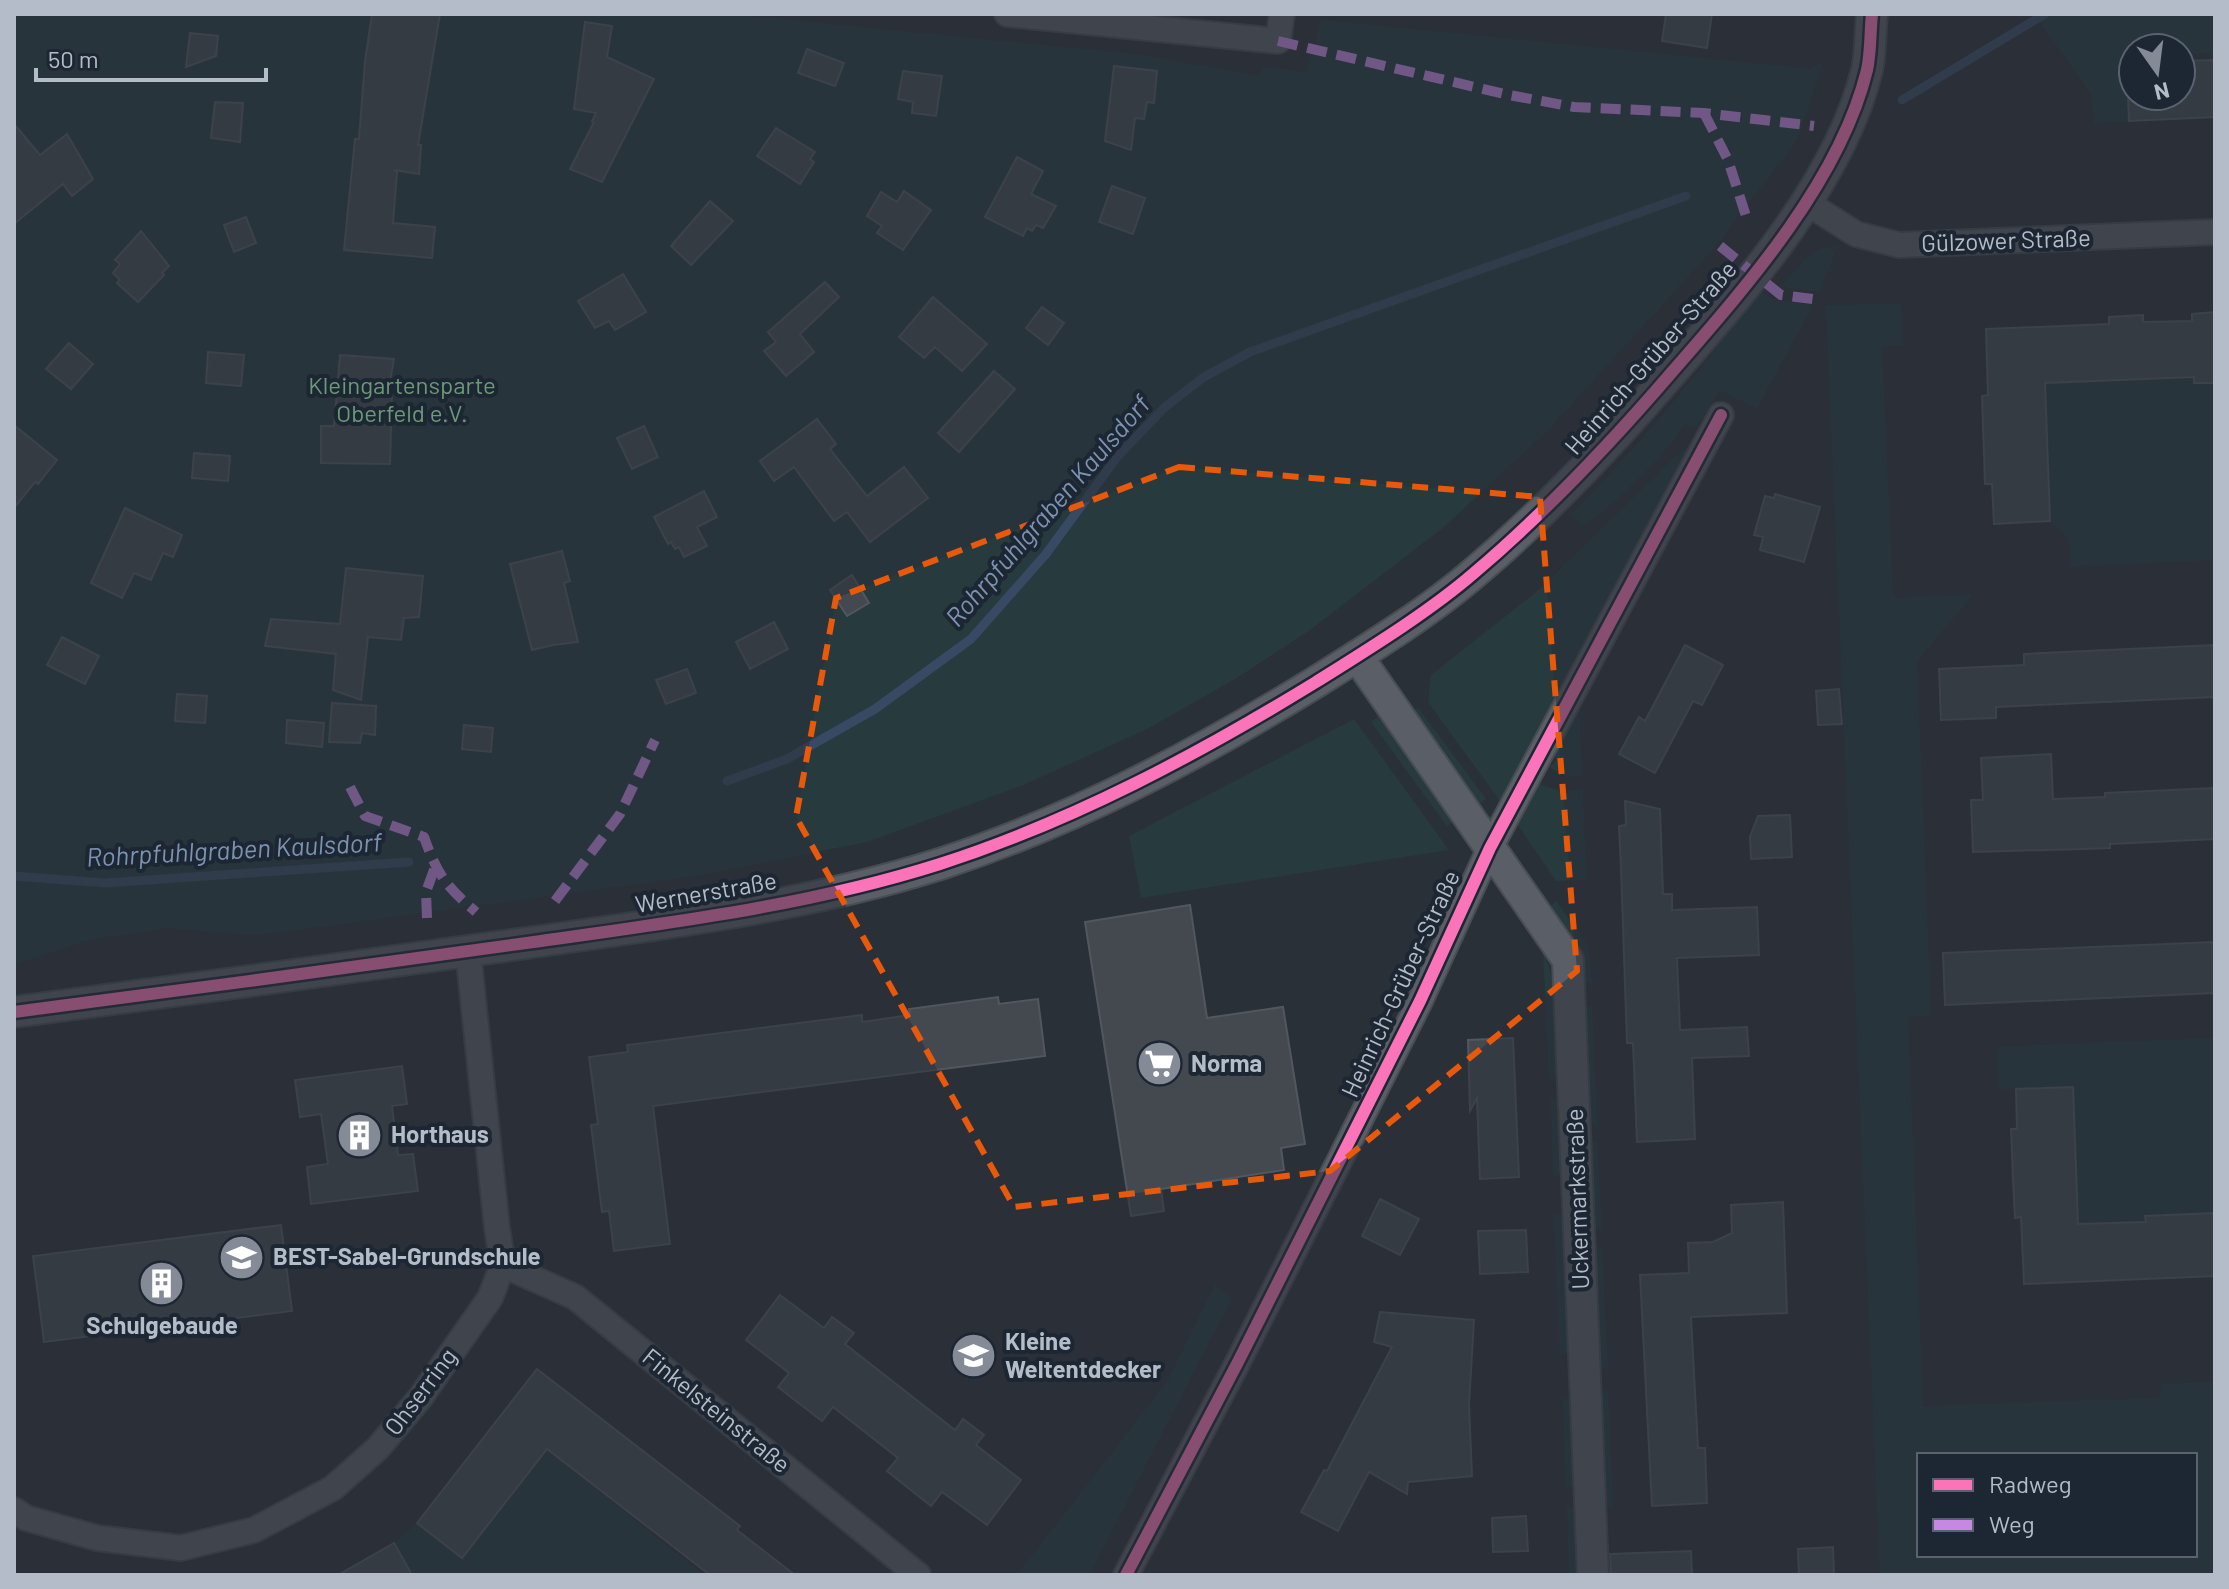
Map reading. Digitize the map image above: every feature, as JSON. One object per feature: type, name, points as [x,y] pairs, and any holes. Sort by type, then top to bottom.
[{"type":"street","points":[[1007,14],[1278,41],[1282,14]]},
{"type":"street","name":"Heinrich-Grüber-Straße","points":[[1357,656],[1469,577],[1548,507],[1635,415],[1714,324],[1807,203],[1846,130],[1867,69],[1872,14]]},
{"type":"street","name":"Gülzower Straße","points":[[1807,203],[1856,234],[1899,245],[2215,232]]},
{"type":"street","name":"Heinrich-Grüber-Straße","points":[[1126,1575],[1414,1015],[1490,848],[1721,415]]},
{"type":"street","points":[[1357,656],[1490,848]]},
{"type":"street","name":"Wernerstraße","points":[[14,1012],[726,914],[854,888],[944,863],[1103,800],[1243,726],[1357,656]]},
{"type":"street","name":"Uckermarkstraße","points":[[1490,848],[1568,960],[1593,1575]]},
{"type":"street","points":[[468,951],[503,1265]]},
{"type":"street","name":"Ohserring","points":[[14,1510],[26,1518],[97,1538],[181,1548],[254,1530],[333,1488],[378,1448],[420,1398],[490,1298],[503,1265]]},
{"type":"street","name":"Finkelsteinstraße","points":[[503,1265],[575,1297],[918,1575]]},
{"type":"highlighted area","points":[[1179,467],[1540,497],[1577,971],[1330,1171],[1014,1207],[796,817],[836,598]]},
{"type":"green space","name":"Kleingartensparte Oberfeld e.V.","points":[[14,14],[729,14],[1141,55],[1260,76],[1263,67],[1307,72],[1321,20],[1810,69],[1823,61],[1798,139],[1714,248],[1547,431],[1444,527],[1310,630],[1237,678],[1147,729],[1021,786],[867,842],[689,877],[257,935],[169,928],[92,939],[14,964]]},
{"type":"green space","points":[[2034,14],[2215,14],[2215,53],[2197,54],[2197,32],[2117,32],[2117,112],[2129,112],[2129,121],[2094,123],[2092,94]]},
{"type":"green space","points":[[1838,246],[1819,292],[1781,287],[1812,254]]},
{"type":"green space","points":[[1761,291],[1772,299],[1813,305],[1757,408],[1719,390],[1697,427],[1684,424],[1664,452],[1638,479],[1583,526],[1570,514],[1646,434]]},
{"type":"green space","points":[[1901,304],[1903,345],[1882,347],[1893,598],[1973,595],[1917,661],[1931,1015],[1908,1017],[1923,1406],[2160,1398],[2161,1384],[2215,1382],[2215,1575],[1880,1575],[1826,305]]},
{"type":"green space","points":[[2215,371],[2215,560],[2071,566],[2069,539],[2050,521],[2046,409],[2034,384],[2195,377]]},
{"type":"green space","points":[[1692,441],[1500,801],[1428,702],[1431,675],[1535,593]]},
{"type":"green space","points":[[1579,699],[1582,776],[1566,777],[1549,767],[1556,761],[1551,753]]},
{"type":"green space","points":[[1418,708],[1486,799],[1477,805],[1410,713]]},
{"type":"green space","points":[[1378,716],[1455,821],[1447,826],[1371,722]]},
{"type":"green space","points":[[1354,719],[1449,850],[1141,898],[1129,836]]},
{"type":"green space","points":[[1536,783],[1560,791],[1583,790],[1586,880],[1556,881],[1515,821]]},
{"type":"green space","points":[[1556,901],[1589,947],[1592,984],[1581,981],[1549,908]]},
{"type":"green space","points":[[1543,952],[1556,997],[1558,1029],[1559,1076],[1549,1080]]},
{"type":"green space","points":[[1592,1005],[1597,1126],[1587,1123],[1582,1009]]},
{"type":"green space","points":[[2215,1038],[2215,1213],[2200,1213],[2200,1219],[2162,1221],[2162,1215],[2146,1216],[2146,1222],[2068,1225],[2077,1198],[2073,1087],[1999,1089],[1997,1047]]},
{"type":"green space","points":[[1551,1098],[1560,1101],[1564,1174],[1553,1177]]},
{"type":"green space","points":[[1597,1140],[1602,1229],[1591,1226],[1587,1144]]},
{"type":"green space","points":[[1554,1214],[1565,1215],[1570,1352],[1560,1355]]},
{"type":"green space","points":[[1602,1247],[1608,1369],[1597,1366],[1592,1250]]},
{"type":"green space","points":[[1215,1284],[1232,1298],[1089,1575],[1017,1575],[1167,1382]]},
{"type":"green space","points":[[1608,1391],[1613,1508],[1603,1505],[1597,1394]]},
{"type":"green space","points":[[1563,1398],[1573,1400],[1577,1485],[1566,1488]]},
{"type":"green space","points":[[533,1439],[704,1575],[412,1575],[394,1543],[417,1523],[462,1558]]},
{"type":"green space","points":[[1567,1506],[1578,1508],[1580,1575],[1569,1575]]},
{"type":"building","points":[[372,14],[440,14],[418,145],[421,145],[419,174],[394,170],[397,172],[393,223],[435,227],[432,258],[344,250]]},
{"type":"building","points":[[1666,14],[1712,14],[1707,48],[1662,41]]},
{"type":"building","points":[[585,22],[612,26],[607,57],[654,79],[602,182],[570,169],[596,113],[574,109]]},
{"type":"building","points":[[190,33],[218,36],[216,56],[186,67]]},
{"type":"building","points":[[807,49],[844,63],[835,86],[798,73]]},
{"type":"building","points":[[2215,60],[2215,117],[2129,121],[2129,112],[2197,112],[2197,61]]},
{"type":"building","points":[[1114,66],[1157,71],[1154,103],[1147,102],[1144,119],[1135,118],[1131,150],[1105,141]]},
{"type":"building","points":[[903,71],[942,76],[936,116],[912,113],[913,102],[898,99]]},
{"type":"building","points":[[215,102],[243,103],[240,142],[211,138]]},
{"type":"building","points":[[14,124],[40,155],[67,134],[93,179],[72,196],[63,184],[14,224]]},
{"type":"building","points":[[776,128],[815,152],[810,159],[814,162],[800,184],[757,156]]},
{"type":"building","points":[[1017,157],[1043,171],[1031,194],[1056,206],[1043,228],[1036,225],[1032,231],[1027,228],[1023,236],[985,217]]},
{"type":"building","points":[[1112,186],[1145,198],[1133,234],[1099,222]]},
{"type":"building","points":[[904,191],[931,210],[903,250],[877,233],[882,226],[867,216],[881,192],[897,202]]},
{"type":"building","points":[[710,201],[733,221],[691,265],[671,246]]},
{"type":"building","points":[[246,217],[256,243],[234,252],[224,225]]},
{"type":"building","points":[[141,231],[169,266],[138,302],[117,283],[120,280],[113,273],[120,264],[115,260]]},
{"type":"building","points":[[623,274],[646,312],[615,330],[609,321],[595,328],[578,301]]},
{"type":"building","points":[[825,282],[839,297],[800,334],[814,352],[786,376],[764,351],[776,342],[768,332]]},
{"type":"building","points":[[933,297],[987,344],[962,371],[935,347],[924,358],[899,337]]},
{"type":"building","points":[[1042,307],[1064,323],[1048,345],[1026,328]]},
{"type":"building","points":[[2215,312],[2215,383],[2194,383],[2194,377],[2045,383],[2050,521],[1994,524],[1992,484],[1985,484],[1982,396],[1988,395],[1986,329],[2109,324],[2109,317],[2143,315],[2143,322],[2192,321],[2192,314]]},
{"type":"building","points":[[69,343],[93,364],[71,389],[46,369]]},
{"type":"building","points":[[208,352],[244,355],[241,386],[206,383]]},
{"type":"building","points":[[340,355],[394,359],[388,393],[392,394],[390,464],[321,463],[321,426],[334,426]]},
{"type":"building","points":[[994,371],[1015,389],[959,452],[938,433]]},
{"type":"building","points":[[817,419],[836,444],[830,449],[867,496],[904,467],[928,498],[870,542],[847,512],[834,521],[794,467],[774,481],[760,461]]},
{"type":"building","points":[[14,425],[57,460],[14,508]]},
{"type":"building","points":[[644,426],[658,457],[632,469],[617,438]]},
{"type":"building","points":[[194,453],[230,456],[228,481],[192,478]]},
{"type":"building","points":[[704,491],[717,517],[697,527],[707,546],[684,557],[679,547],[675,549],[671,542],[668,544],[654,517]]},
{"type":"building","points":[[1775,494],[1820,507],[1804,562],[1760,550],[1763,537],[1754,535],[1765,496],[1774,498]]},
{"type":"building","points":[[125,508],[182,535],[173,557],[163,553],[151,580],[134,573],[122,598],[91,583]]},
{"type":"building","points":[[562,551],[570,581],[564,583],[578,642],[532,650],[510,564]]},
{"type":"building","points":[[346,568],[423,576],[419,617],[404,618],[401,640],[368,637],[361,700],[333,690],[336,654],[265,646],[271,619],[340,624]]},
{"type":"building","points":[[852,575],[869,603],[847,616],[830,590]]},
{"type":"building","points":[[774,622],[788,649],[750,669],[736,642]]},
{"type":"building","points":[[62,637],[99,656],[85,684],[47,665]]},
{"type":"building","points":[[1685,645],[1723,665],[1702,705],[1693,701],[1655,773],[1619,754],[1639,717],[1645,721]]},
{"type":"building","points":[[2215,645],[2215,697],[1996,707],[1996,718],[1941,720],[1939,669],[2024,665],[2024,654]]},
{"type":"building","points":[[687,669],[696,693],[666,704],[656,680]]},
{"type":"building","points":[[1839,689],[1842,724],[1818,725],[1816,691]]},
{"type":"building","points":[[177,694],[207,696],[205,723],[175,721]]},
{"type":"building","points":[[332,703],[376,706],[375,735],[362,733],[360,743],[329,742]]},
{"type":"building","points":[[287,720],[324,723],[322,747],[286,743]]},
{"type":"building","points":[[464,725],[493,728],[491,752],[462,749]]},
{"type":"building","points":[[2051,754],[2053,799],[2105,797],[2105,793],[2215,788],[2215,839],[2110,844],[2110,848],[1973,852],[1971,800],[1983,800],[1981,758]]},
{"type":"building","points":[[1625,801],[1660,809],[1663,894],[1672,894],[1672,910],[1757,907],[1759,955],[1677,958],[1680,1030],[1747,1027],[1749,1056],[1692,1058],[1695,1139],[1637,1142],[1633,1043],[1627,1043],[1619,826],[1626,825]]},
{"type":"building","points":[[1790,815],[1792,857],[1751,859],[1750,837],[1758,816]]},
{"type":"building","points":[[1190,905],[1207,1018],[1283,1007],[1305,1144],[1281,1148],[1284,1170],[1161,1189],[1164,1211],[1131,1216],[1085,922]]},
{"type":"building","points":[[2215,942],[2215,993],[1945,1005],[1943,953]]},
{"type":"building","points":[[998,997],[999,1004],[1038,999],[1045,1056],[653,1106],[670,1244],[614,1251],[609,1211],[602,1212],[591,1125],[598,1124],[589,1057],[628,1052],[627,1045],[862,1015],[862,1022],[910,1015],[909,1009]]},
{"type":"building","points":[[1513,1038],[1519,1177],[1480,1179],[1477,1098],[1470,1111],[1468,1040]]},
{"type":"building","name":"Horthaus","points":[[402,1066],[407,1104],[392,1106],[398,1155],[413,1154],[418,1191],[311,1204],[307,1167],[328,1164],[321,1114],[300,1117],[295,1080]]},
{"type":"building","points":[[2073,1087],[2078,1224],[2146,1222],[2145,1216],[2215,1213],[2215,1276],[2024,1284],[2021,1217],[2015,1218],[2013,1179],[2011,1129],[2017,1129],[2016,1089]]},
{"type":"building","points":[[1380,1199],[1419,1219],[1400,1255],[1362,1236]]},
{"type":"building","points":[[1783,1202],[1787,1313],[1691,1317],[1698,1448],[1705,1448],[1707,1503],[1652,1506],[1640,1275],[1689,1273],[1688,1243],[1713,1242],[1732,1233],[1731,1205]]},
{"type":"building","name":"Schulgebaude","points":[[281,1225],[292,1311],[44,1342],[33,1256]]},
{"type":"building","points":[[1526,1230],[1528,1272],[1480,1274],[1478,1231]]},
{"type":"building","points":[[780,1295],[824,1328],[832,1317],[854,1333],[845,1344],[955,1430],[963,1419],[984,1435],[976,1445],[1021,1480],[987,1525],[942,1492],[931,1506],[887,1471],[898,1458],[833,1407],[822,1421],[778,1387],[789,1373],[746,1340]]},
{"type":"building","points":[[1380,1312],[1474,1320],[1469,1405],[1472,1476],[1408,1482],[1407,1494],[1369,1472],[1338,1531],[1301,1512],[1324,1470],[1327,1471],[1392,1347],[1374,1342]]},
{"type":"building","points":[[537,1369],[740,1526],[737,1530],[795,1575],[710,1575],[547,1449],[462,1558],[417,1523]]},
{"type":"building","points":[[1526,1516],[1528,1551],[1493,1552],[1492,1518]]},
{"type":"building","points":[[394,1543],[412,1575],[338,1575]]},
{"type":"building","points":[[1833,1547],[1834,1575],[1799,1575],[1798,1549]]},
{"type":"building","points":[[1691,1551],[1692,1575],[1611,1575],[1610,1554]]},
{"type":"waterway","name":"Rohrpfuhlgraben Kaulsdorf","points":[[1902,100],[2045,14]]},
{"type":"waterway","name":"Rohrpfuhlgraben Kaulsdorf","points":[[727,781],[787,759],[875,709],[971,639],[1046,554],[1117,457],[1165,407],[1204,377],[1250,352],[1686,196]]},
{"type":"waterway","name":"Rohrpfuhlgraben Kaulsdorf","points":[[14,876],[105,883],[409,862]]},
{"type":"marked path","points":[[1278,41],[1509,95],[1574,107],[1704,113],[1814,126]]},
{"type":"marked path","points":[[1704,113],[1728,160],[1746,216]]},
{"type":"marked path","points":[[1720,246],[1781,295],[1821,300]]},
{"type":"marked path","points":[[555,901],[620,814],[655,740]]},
{"type":"marked path","points":[[350,787],[365,816],[424,837],[444,879],[476,912]]},
{"type":"marked path","points":[[427,918],[426,892],[435,867]]},
{"type":"cycle path","points":[[14,1012],[642,927],[842,891],[989,847],[1086,807],[1180,760],[1316,682],[1438,602],[1527,526],[1602,451],[1730,305],[1813,192],[1836,152],[1854,111],[1867,70],[1872,14]]},
{"type":"cycle path","points":[[1126,1575],[1238,1362],[1420,1001],[1490,848],[1721,415]]},
{"type":"place","name":"Norma","points":[[1160,1064]]},
{"type":"place","name":"Horthaus","points":[[360,1135]]},
{"type":"place","name":"BEST-Sabel-Grundschule","points":[[242,1257]]},
{"type":"place","name":"Schulgebaude","points":[[162,1284]]},
{"type":"place","name":"Kleine Weltentdecker","points":[[974,1356]]}]
